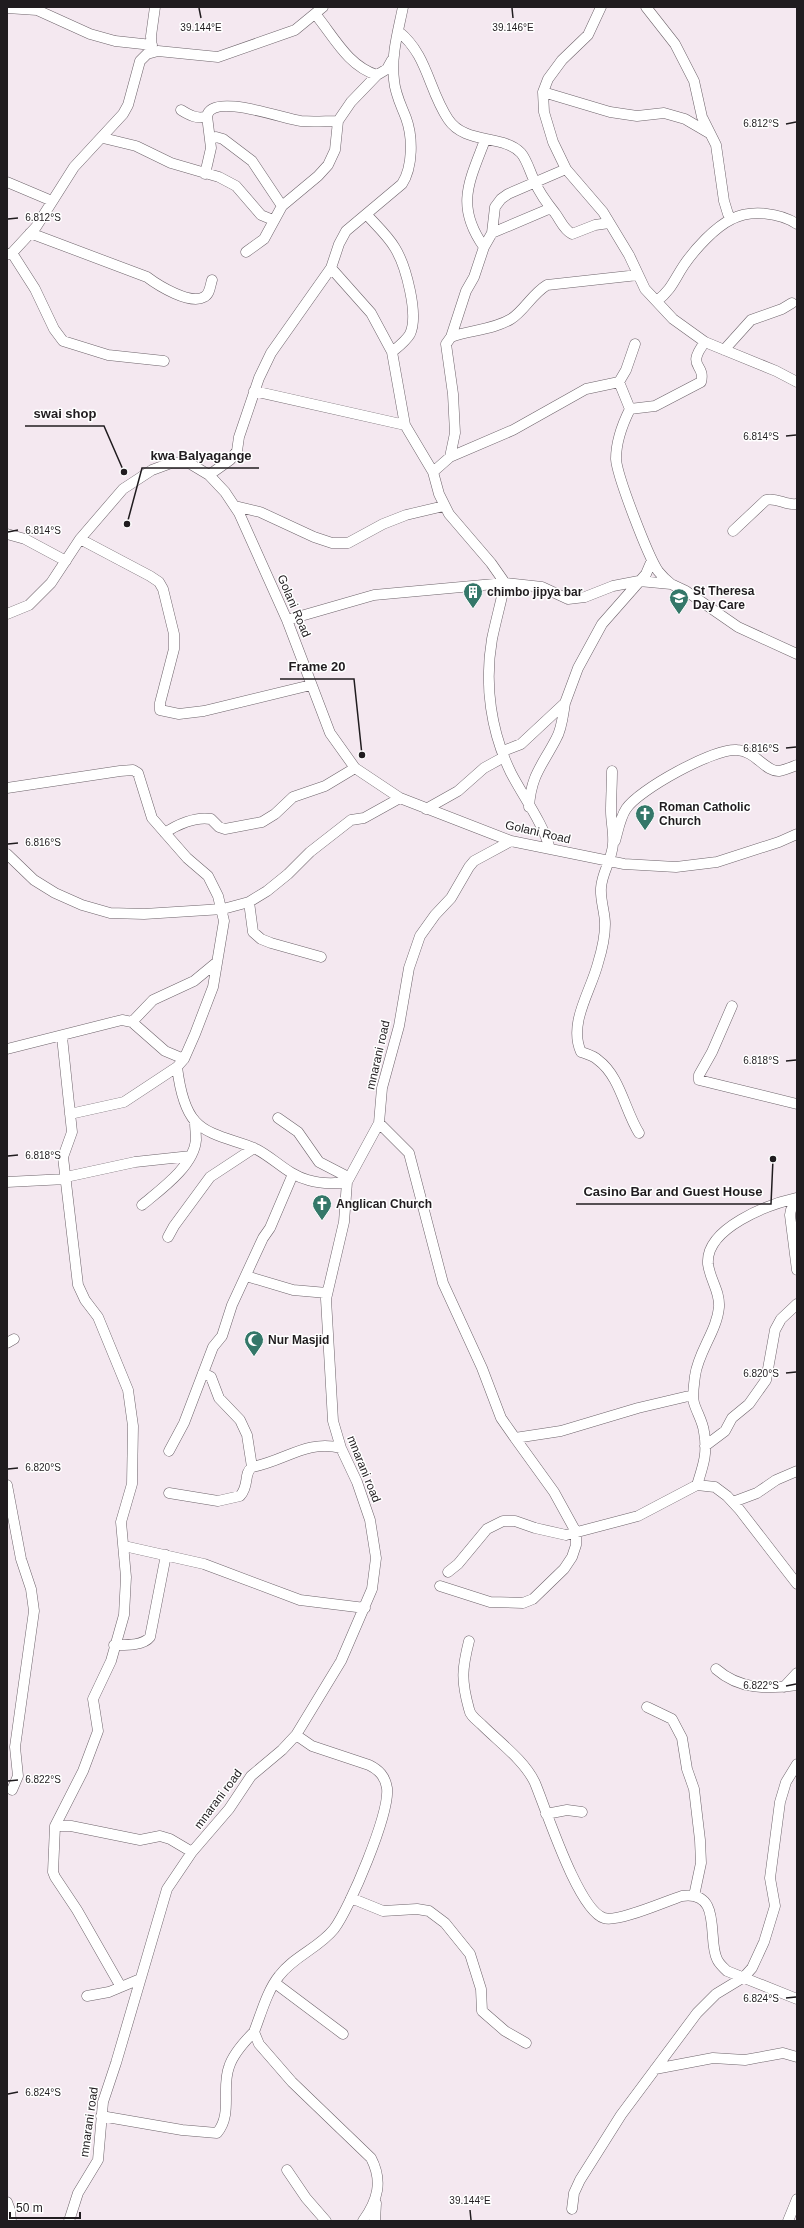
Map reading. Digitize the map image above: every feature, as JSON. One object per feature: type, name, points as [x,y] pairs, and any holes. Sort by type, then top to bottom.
[{"type":"street","points":[[155,7],[152,49],[140,61],[128,105],[123,114],[103,138],[74,167],[30,233],[10,254],[35,289],[54,329],[63,341],[108,355],[164,361]]},
{"type":"street","points":[[7,8],[37,10],[90,34],[115,41],[152,49],[218,57],[295,30],[316,15],[323,7]]},
{"type":"street","points":[[208,475],[230,460],[237,451],[239,437],[254,391],[271,353],[331,268],[338,244],[346,231],[367,215],[402,184],[406,178],[410,157],[410,137],[406,119],[398,102],[392,60],[403,7]]},
{"type":"street","points":[[601,7],[588,35],[562,60],[548,79],[543,92],[544,112],[553,142],[566,169],[598,205],[629,255],[645,289],[673,319],[704,342],[797,382]]},
{"type":"street","points":[[646,7],[668,34],[689,70],[709,133]]},
{"type":"street","points":[[316,15],[342,51],[359,66],[377,75]]},
{"type":"street","points":[[398,31],[409,40],[418,51],[449,120],[457,128],[485,140],[512,146],[522,154],[535,183],[565,229],[572,234],[595,225],[609,223]]},
{"type":"street","points":[[246,252],[264,239],[282,206],[318,176],[328,165],[335,150],[338,120],[351,102],[377,75],[387,69],[392,60]]},
{"type":"street","points":[[543,92],[610,112],[637,116],[664,113],[685,119],[709,133],[714,137],[724,201],[728,214],[732,218]]},
{"type":"street","points":[[205,174],[211,138],[207,116],[210,109],[223,106],[258,110],[303,121],[338,120]]},
{"type":"street","points":[[181,110],[195,117],[202,118],[207,116]]},
{"type":"street","points":[[211,138],[216,137],[223,139],[252,161],[282,206]]},
{"type":"street","points":[[103,138],[136,146],[171,163],[219,177],[236,186],[261,215],[273,220]]},
{"type":"street","points":[[484,247],[474,232],[466,204],[473,170],[485,140]]},
{"type":"street","points":[[450,456],[454,433],[454,420],[451,379],[446,347],[451,337],[466,290],[474,277],[484,247],[492,233],[494,214],[498,202],[508,194],[566,169]]},
{"type":"street","points":[[7,182],[52,201]]},
{"type":"street","points":[[492,233],[551,208]]},
{"type":"street","points":[[657,302],[668,292],[684,266],[698,249],[732,218],[749,214],[774,215],[797,224]]},
{"type":"street","points":[[367,215],[394,247],[405,270],[411,296],[411,331],[404,341],[392,352]]},
{"type":"street","points":[[30,233],[147,277],[164,288],[192,300],[204,297],[208,293],[212,280]]},
{"type":"street","points":[[331,268],[371,313],[392,352],[405,425],[433,472],[444,506],[449,514],[492,563],[505,583],[492,641],[488,691],[492,718],[504,754],[529,808],[544,829],[550,849]]},
{"type":"street","points":[[451,337],[501,324],[512,319],[538,291],[547,285],[638,275]]},
{"type":"street","points":[[724,350],[751,320],[782,309],[792,303]]},
{"type":"street","points":[[630,409],[655,406],[701,382],[702,378],[696,365],[696,353],[704,342]]},
{"type":"street","points":[[433,472],[450,456],[513,430],[586,389],[618,382],[626,370],[635,344]]},
{"type":"street","points":[[618,382],[630,409],[619,439],[616,459],[619,476],[652,560],[663,577],[671,584],[686,591],[738,627],[797,654]]},
{"type":"street","points":[[254,391],[405,425]]},
{"type":"street","name":"Golani Road","points":[[7,614],[29,605],[51,583],[80,539],[123,489],[152,470],[171,463],[189,464],[208,475],[225,492],[235,506],[288,620],[330,733],[355,768],[400,798],[511,841],[624,864],[676,867],[717,862],[779,842],[797,834]]},
{"type":"street","points":[[734,531],[766,500],[778,499],[790,505],[797,504]]},
{"type":"street","points":[[235,506],[260,512],[332,543],[348,542],[406,515],[444,506]]},
{"type":"street","points":[[7,534],[25,539],[66,561]]},
{"type":"street","points":[[80,539],[150,576],[159,582],[163,589],[174,634],[174,649],[160,703],[160,710],[179,714],[204,711],[311,685]]},
{"type":"street","points":[[529,808],[530,787],[541,762],[556,739],[565,703],[578,668],[602,624],[646,574],[652,560]]},
{"type":"street","points":[[288,620],[374,595],[505,583],[542,587],[568,599],[585,597],[613,586],[639,581],[671,584]]},
{"type":"street","points":[[426,809],[458,792],[484,768],[521,744],[565,703]]},
{"type":"street","points":[[639,1133],[630,1119],[619,1091],[607,1069],[598,1059],[581,1052],[577,1042],[578,1025],[582,1007],[591,988],[602,948],[605,923],[601,888],[604,869],[609,861],[613,844],[626,809],[638,795],[710,755],[736,750],[753,754],[768,768],[779,771],[797,765]]},
{"type":"street","points":[[165,833],[180,824],[203,819],[210,819],[219,827],[225,829],[262,822],[275,814],[293,797],[325,786],[355,768]]},
{"type":"street","points":[[7,788],[133,770],[138,773],[142,782],[152,818],[187,858],[208,876],[223,909],[224,922],[216,962],[215,976],[206,1007],[184,1059],[177,1067],[124,1102],[70,1114]]},
{"type":"street","points":[[612,771],[611,810],[613,844]]},
{"type":"street","points":[[7,854],[34,880],[55,893],[89,907],[110,912],[144,914],[223,909],[249,902],[288,874],[310,852],[352,820],[364,818],[400,798]]},
{"type":"street","name":"mnarani road","points":[[69,2221],[76,2197],[98,2160],[101,2116],[107,2085],[116,2063],[167,1889],[192,1852],[229,1809],[251,1776],[282,1750],[296,1735],[341,1661],[372,1589],[376,1571],[374,1540],[365,1502],[341,1448],[333,1422],[327,1341],[327,1293],[336,1261],[344,1222],[347,1179],[380,1123],[382,1088],[399,1026],[408,968],[420,936],[435,915],[451,898],[464,873],[474,861],[511,841]]},
{"type":"street","points":[[249,902],[253,932],[261,939],[321,957]]},
{"type":"street","points":[[132,1022],[154,1000],[194,981],[216,962]]},
{"type":"street","points":[[732,1006],[712,1052],[699,1075],[699,1080],[797,1104]]},
{"type":"street","points":[[7,1049],[122,1020],[132,1022],[165,1051],[184,1059]]},
{"type":"street","points":[[62,1036],[72,1132],[63,1158],[78,1285],[85,1300],[98,1317],[122,1373],[132,1415],[132,1484],[121,1522],[126,1577],[124,1615],[114,1645],[111,1661],[93,1699],[98,1722],[95,1738],[83,1771],[55,1826],[55,1877],[77,1910],[121,1987]]},
{"type":"street","points":[[142,1205],[172,1181],[191,1156],[196,1141],[195,1122],[189,1110],[177,1067]]},
{"type":"street","points":[[278,1118],[298,1132],[319,1162],[347,1179]]},
{"type":"street","points":[[195,1122],[210,1131],[254,1148],[293,1174],[320,1183],[331,1184],[347,1179]]},
{"type":"street","points":[[380,1123],[388,1134],[406,1148],[410,1156],[443,1283],[482,1368],[498,1413],[554,1492],[576,1532],[576,1545],[572,1557],[564,1569],[533,1599],[523,1604],[490,1602],[440,1586]]},
{"type":"street","points":[[168,1237],[174,1226],[210,1177],[254,1148]]},
{"type":"street","points":[[7,1182],[66,1178],[135,1162],[191,1156]]},
{"type":"street","points":[[169,1451],[184,1423],[213,1347],[222,1336],[232,1305],[270,1228],[293,1174]]},
{"type":"street","points":[[797,1199],[790,1215],[797,1270]]},
{"type":"street","points":[[697,1485],[705,1462],[706,1446],[704,1431],[693,1395],[701,1354],[719,1310],[720,1297],[710,1274],[708,1263],[710,1250],[723,1233],[761,1208],[797,1199]]},
{"type":"street","points":[[246,1276],[293,1290],[327,1293]]},
{"type":"street","points":[[706,1446],[725,1430],[732,1418],[749,1404],[758,1388],[766,1380],[775,1330],[781,1319],[797,1304]]},
{"type":"street","points":[[203,1373],[211,1377],[219,1398],[240,1420],[247,1435],[252,1467]]},
{"type":"street","points":[[515,1438],[567,1429],[638,1408],[693,1395]]},
{"type":"street","points":[[169,1493],[218,1501],[240,1496],[246,1488],[246,1474],[252,1467],[267,1464],[320,1444],[341,1448]]},
{"type":"street","points":[[733,1502],[757,1493],[776,1480],[797,1471]]},
{"type":"street","points":[[7,1485],[22,1559],[31,1589],[34,1611],[14,1747],[18,1776],[12,1790]]},
{"type":"street","points":[[448,1572],[468,1553],[487,1529],[503,1521],[515,1521],[562,1535],[638,1516],[697,1485],[715,1487],[733,1502],[797,1584]]},
{"type":"street","points":[[124,1546],[204,1564],[300,1600],[365,1608]]},
{"type":"street","points":[[114,1645],[131,1644],[148,1640],[150,1637],[166,1555]]},
{"type":"street","points":[[469,1641],[462,1674],[469,1710],[513,1754],[534,1781],[555,1838],[579,1887],[600,1917],[605,1919],[618,1918],[682,1896],[698,1897],[711,1912],[716,1959],[727,1971],[796,1997]]},
{"type":"street","points":[[716,1669],[725,1677],[740,1684],[765,1689],[797,1685]]},
{"type":"street","points":[[784,1687],[797,1673]]},
{"type":"street","points":[[647,1707],[672,1719],[682,1738],[687,1769],[694,1788],[700,1840],[701,1863],[694,1896]]},
{"type":"street","points":[[101,2116],[182,2130],[217,2133],[222,2126],[227,2106],[226,2078],[229,2066],[240,2047],[254,2032],[275,1983],[287,1966],[326,1938],[335,1928],[351,1898],[384,1813],[387,1795],[385,1779],[378,1770],[369,1764],[312,1746],[296,1735]]},
{"type":"street","points":[[572,2209],[574,2193],[593,2159],[621,2115],[655,2069],[697,2013],[716,1994],[744,1978],[757,1960],[775,1906],[770,1878],[780,1802],[786,1782],[797,1764]]},
{"type":"street","points":[[546,1814],[567,1810],[582,1812]]},
{"type":"street","points":[[55,1826],[71,1826],[140,1840],[154,1836],[165,1837],[192,1852]]},
{"type":"street","points":[[351,1898],[383,1912],[417,1909],[429,1911],[445,1923],[470,1954],[481,1989],[482,2011],[505,2031],[526,2043]]},
{"type":"street","points":[[87,1996],[121,1987],[140,1979]]},
{"type":"street","points":[[275,1983],[343,2034]]},
{"type":"street","points":[[254,2032],[259,2044],[292,2082],[371,2158],[376,2169],[378,2180],[375,2221]]},
{"type":"street","points":[[655,2069],[713,2058],[745,2060],[783,2053],[797,2056]]},
{"type":"street","points":[[287,2170],[306,2198],[326,2221]]},
{"type":"street","points":[[788,2221],[797,2199]]},
{"type":"street","points":[[7,2202],[10,2210],[11,2221]]},
{"type":"street","points":[[364,2221],[376,2202]]},
{"type":"place","name":"swai shop","points":[[124,472]]},
{"type":"place","name":"kwa Balyagange","points":[[127,524]]},
{"type":"place","name":"chimbo jipya bar","points":[[473,609]]},
{"type":"place","name":"St Theresa Day Care","points":[[679,615]]},
{"type":"place","name":"Frame 20","points":[[362,755]]},
{"type":"place","name":"Roman Catholic Church","points":[[645,831]]},
{"type":"place","name":"Casino Bar and Guest House","points":[[773,1159]]},
{"type":"place","name":"Anglican Church","points":[[322,1221]]},
{"type":"place","name":"Nur Masjid","points":[[254,1357]]}]
